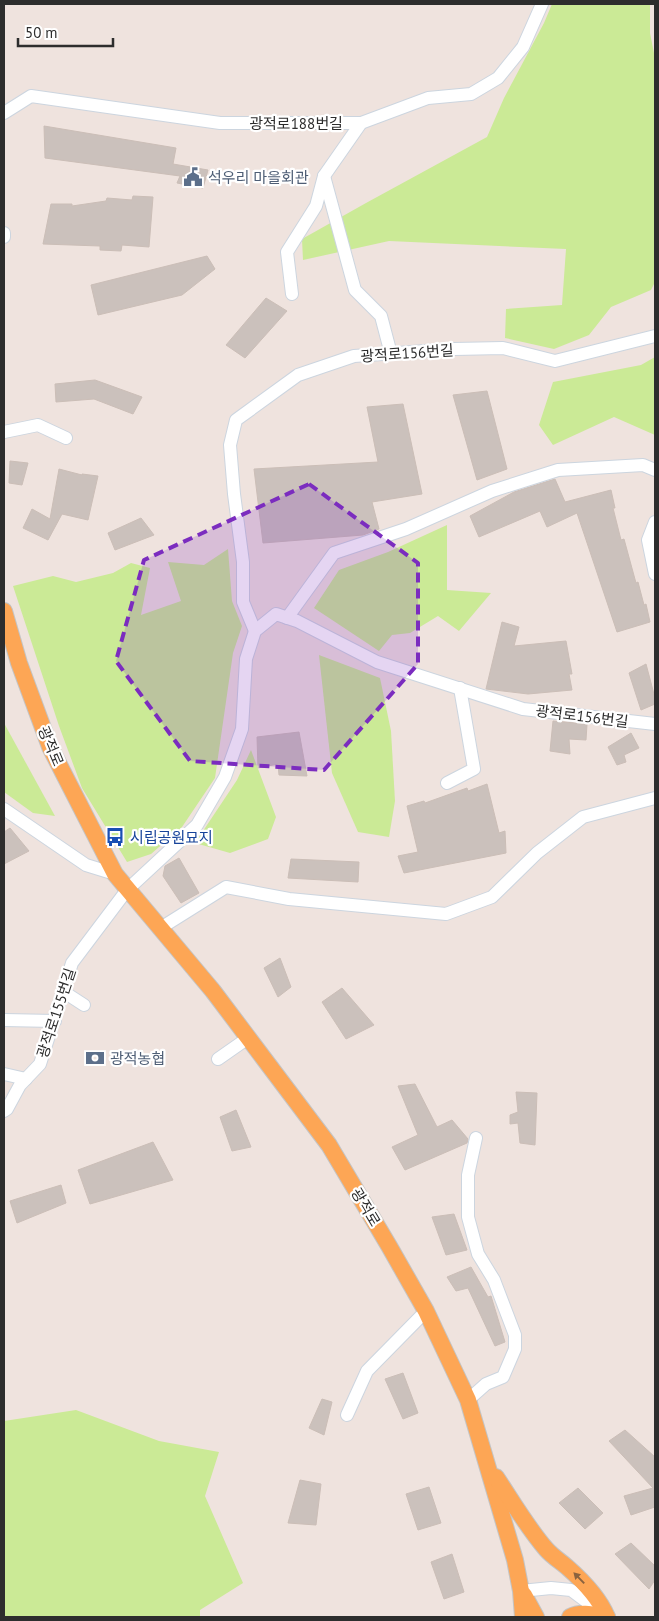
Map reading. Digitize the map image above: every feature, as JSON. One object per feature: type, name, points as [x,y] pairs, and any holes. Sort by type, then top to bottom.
[{"type":"main road","name":"광적로","points":[[4,611],[19,663],[50,747],[115,874],[213,991],[329,1145],[426,1311],[468,1400],[515,1560],[521,1591],[523,1617]]},
{"type":"main road","points":[[486,1462],[527,1526],[548,1551],[577,1575],[594,1594],[602,1605],[607,1617]]},
{"type":"main road","name":"광적로","points":[[521,1591],[536,1617]]},
{"type":"main road","points":[[570,1617],[590,1614],[607,1617]]},
{"type":"street","name":"광적로188번길","points":[[4,113],[31,96],[220,122],[361,123],[428,98],[471,94],[498,78],[523,47],[542,4]]},
{"type":"street","points":[[292,294],[287,252],[316,206],[324,176],[361,123]]},
{"type":"street","points":[[324,176],[355,290],[381,316],[391,354]]},
{"type":"street","name":"광적로156번길","points":[[255,631],[243,602],[243,562],[230,446],[236,420],[298,375],[354,356],[454,349],[503,348],[555,361],[655,336]]},
{"type":"street","points":[[4,432],[38,425],[66,438]]},
{"type":"street","points":[[127,890],[196,825],[225,777],[242,729],[246,658],[255,631],[276,614],[287,618],[334,553],[406,530],[492,490],[558,470],[643,465],[655,470]]},
{"type":"street","points":[[655,522],[648,540],[655,574]]},
{"type":"street","name":"광적로156번길","points":[[287,618],[297,621],[377,662],[523,709],[655,724]]},
{"type":"street","points":[[447,783],[474,769],[460,688]]},
{"type":"street","points":[[160,929],[226,887],[289,899],[446,914],[492,897],[537,853],[583,817],[655,798]]},
{"type":"street","points":[[4,809],[86,865],[115,874]]},
{"type":"street","name":"광적로155번길","points":[[4,1111],[7,1109],[20,1085],[40,1064],[55,1022],[72,963],[127,890]]},
{"type":"street","points":[[64,992],[84,1005]]},
{"type":"street","points":[[4,1020],[55,1022]]},
{"type":"street","points":[[218,1059],[248,1038]]},
{"type":"street","points":[[4,1074],[26,1079]]},
{"type":"street","points":[[468,1400],[486,1384],[503,1377],[515,1349],[515,1335],[494,1280],[478,1254],[468,1218],[468,1175],[476,1138]]},
{"type":"street","points":[[347,1415],[367,1371],[426,1311]]},
{"type":"street","points":[[521,1591],[551,1588],[570,1590],[607,1617]]},
{"type":"highlighted area","points":[[309,484],[418,563],[418,664],[324,770],[190,761],[116,661],[144,560]]},
{"type":"green space","points":[[552,4],[650,4],[650,33],[655,58],[655,282],[651,290],[611,307],[589,335],[554,349],[505,338],[506,309],[562,305],[566,249],[389,241],[303,260],[302,239],[487,137],[504,98],[544,23]]},
{"type":"green space","points":[[655,357],[655,435],[614,417],[553,445],[539,425],[553,382],[641,365]]},
{"type":"green space","points":[[447,525],[447,590],[491,593],[459,631],[438,616],[410,633],[392,635],[379,651],[314,608],[339,570],[388,552]]},
{"type":"green space","points":[[228,549],[232,601],[242,626],[233,653],[215,778],[182,827],[151,854],[127,862],[82,788],[59,726],[13,586],[53,576],[76,582],[113,573],[131,563],[150,568],[141,615],[181,601],[168,562],[204,565]]},
{"type":"green space","points":[[319,655],[380,678],[391,731],[395,801],[389,837],[358,832],[332,773]]},
{"type":"green space","points":[[4,723],[55,816],[33,813],[4,792]]},
{"type":"green space","points":[[251,750],[276,817],[268,839],[230,853],[195,843],[237,780]]},
{"type":"green space","points":[[76,1410],[159,1441],[219,1452],[205,1496],[243,1583],[200,1610],[200,1617],[4,1617],[4,1421]]},
{"type":"building","points":[[44,126],[176,148],[173,164],[208,170],[203,188],[177,183],[180,176],[45,158]]},
{"type":"building","points":[[133,196],[153,197],[149,247],[122,245],[121,251],[100,250],[100,246],[43,244],[51,204],[72,204],[72,206],[106,201],[107,198],[132,200]]},
{"type":"building","points":[[207,256],[215,269],[182,295],[98,315],[91,285]]},
{"type":"building","points":[[266,298],[287,311],[245,358],[226,345]]},
{"type":"building","points":[[95,380],[142,397],[133,414],[94,399],[56,402],[55,384]]},
{"type":"building","points":[[487,391],[507,469],[477,480],[453,395]]},
{"type":"building","points":[[403,404],[422,494],[372,502],[379,529],[363,535],[263,543],[254,469],[378,462],[367,407]]},
{"type":"building","points":[[10,461],[28,463],[22,485],[9,483]]},
{"type":"building","points":[[59,469],[82,475],[98,476],[88,520],[62,514],[48,540],[23,528],[32,509],[50,519]]},
{"type":"building","points":[[555,479],[565,502],[611,490],[615,508],[613,508],[621,540],[624,539],[636,583],[638,582],[644,605],[646,604],[650,622],[617,632],[577,513],[547,527],[540,511],[479,537],[470,516],[514,492]]},
{"type":"building","points":[[141,518],[154,535],[115,550],[108,533]]},
{"type":"building","points":[[502,622],[519,627],[514,646],[566,641],[572,674],[569,674],[572,690],[528,694],[486,689]]},
{"type":"building","points":[[646,664],[655,704],[641,710],[629,673]]},
{"type":"building","points":[[553,721],[587,724],[586,740],[569,739],[570,754],[550,751]]},
{"type":"building","points":[[299,732],[307,776],[279,775],[278,764],[258,768],[257,737]]},
{"type":"building","points":[[631,733],[639,748],[624,755],[626,762],[617,765],[608,747]]},
{"type":"building","points":[[487,784],[499,833],[505,831],[506,853],[404,873],[398,856],[418,852],[407,806],[424,801],[425,803],[467,788],[468,791]]},
{"type":"building","points":[[10,828],[29,851],[4,864],[4,832]]},
{"type":"building","points":[[179,858],[199,893],[181,903],[163,876],[165,866]]},
{"type":"building","points":[[291,859],[359,862],[358,882],[288,878]]},
{"type":"building","points":[[280,958],[291,987],[278,997],[264,968]]},
{"type":"building","points":[[342,988],[374,1025],[346,1039],[322,1002]]},
{"type":"building","points":[[415,1084],[437,1127],[452,1120],[468,1139],[467,1143],[405,1170],[392,1147],[418,1135],[398,1086]]},
{"type":"building","points":[[516,1092],[537,1093],[535,1145],[520,1143],[518,1123],[510,1124],[510,1115],[518,1112]]},
{"type":"building","points":[[236,1110],[251,1147],[232,1151],[220,1117]]},
{"type":"building","points":[[153,1142],[173,1180],[90,1204],[78,1170]]},
{"type":"building","points":[[61,1185],[66,1203],[17,1223],[10,1201]]},
{"type":"building","points":[[454,1214],[467,1250],[446,1255],[432,1217]]},
{"type":"building","points":[[471,1267],[488,1297],[491,1296],[505,1342],[495,1346],[468,1288],[456,1291],[447,1277]]},
{"type":"building","points":[[403,1373],[418,1413],[403,1419],[385,1379]]},
{"type":"building","points":[[322,1399],[332,1402],[324,1435],[309,1428]]},
{"type":"building","points":[[625,1430],[655,1457],[655,1507],[631,1515],[624,1496],[653,1488],[609,1441]]},
{"type":"building","points":[[300,1480],[321,1484],[316,1525],[288,1523]]},
{"type":"building","points":[[429,1487],[441,1523],[418,1530],[406,1494]]},
{"type":"building","points":[[578,1488],[603,1513],[585,1529],[559,1503]]},
{"type":"building","points":[[631,1543],[655,1566],[655,1580],[649,1589],[615,1554]]},
{"type":"building","points":[[452,1554],[464,1592],[444,1599],[431,1562]]},
{"type":"place","name":"석우리 마을회관","points":[[193,177]]},
{"type":"place","name":"시립공원묘지","points":[[115,837]]},
{"type":"place","name":"광적농협","points":[[95,1058]]}]
